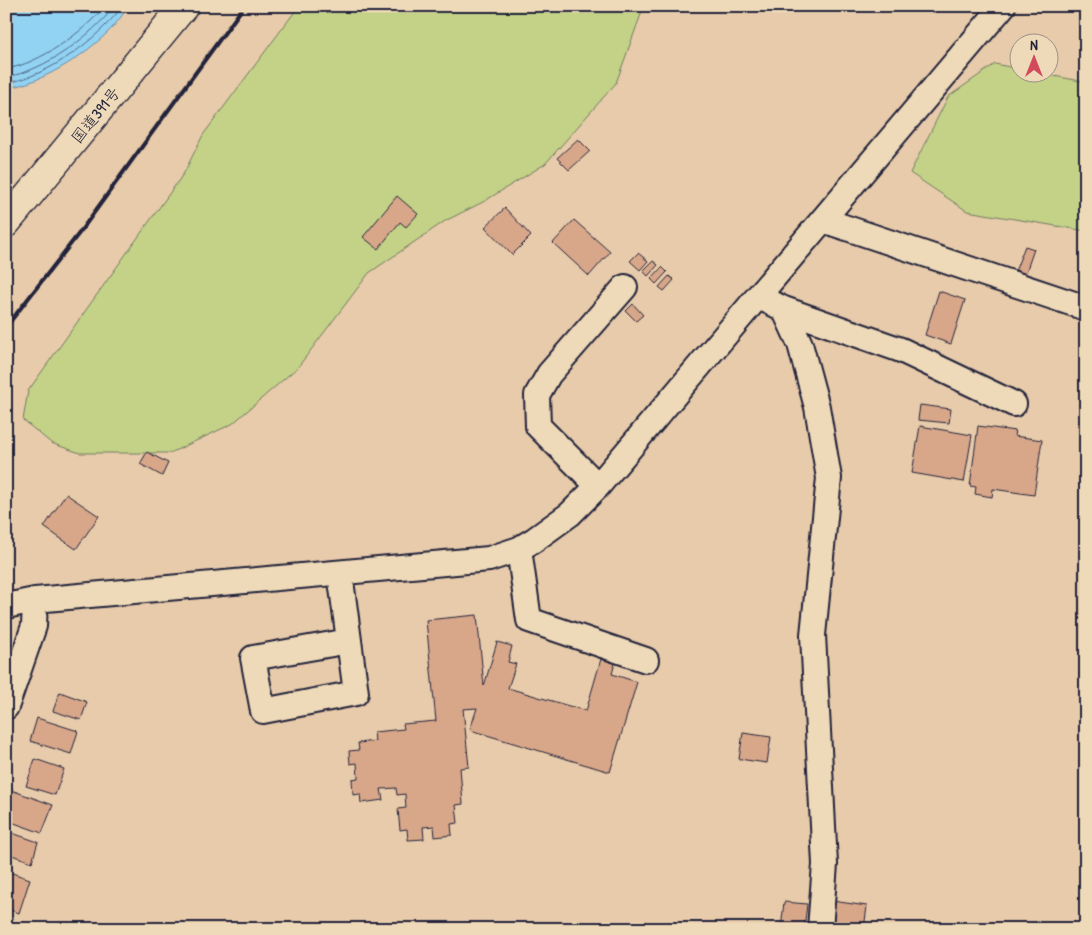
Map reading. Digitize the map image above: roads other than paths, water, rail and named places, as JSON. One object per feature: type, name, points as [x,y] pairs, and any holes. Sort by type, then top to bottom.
[{"type":"highway","name":"国道391号","points":[[6,223],[184,6]]},
{"type":"street","points":[[6,606],[35,600],[490,559],[519,549],[570,514],[598,486],[1003,6]]},
{"type":"street","points":[[823,220],[1086,308]]},
{"type":"street","points":[[598,486],[538,426],[537,395],[549,374],[625,287]]},
{"type":"street","points":[[758,297],[901,350],[1014,404]]},
{"type":"street","points":[[784,308],[800,344],[817,407],[829,478],[813,636],[825,864],[820,929]]},
{"type":"street","points":[[519,549],[530,620],[646,660]]},
{"type":"street","points":[[340,572],[356,693],[263,711],[252,658],[349,641]]},
{"type":"street","points":[[6,707],[34,626],[35,600]]},
{"type":"water","points":[[6,6],[129,6],[110,30],[73,60],[33,81],[6,88]]},
{"type":"railway","points":[[6,327],[80,232],[244,6]]}]
